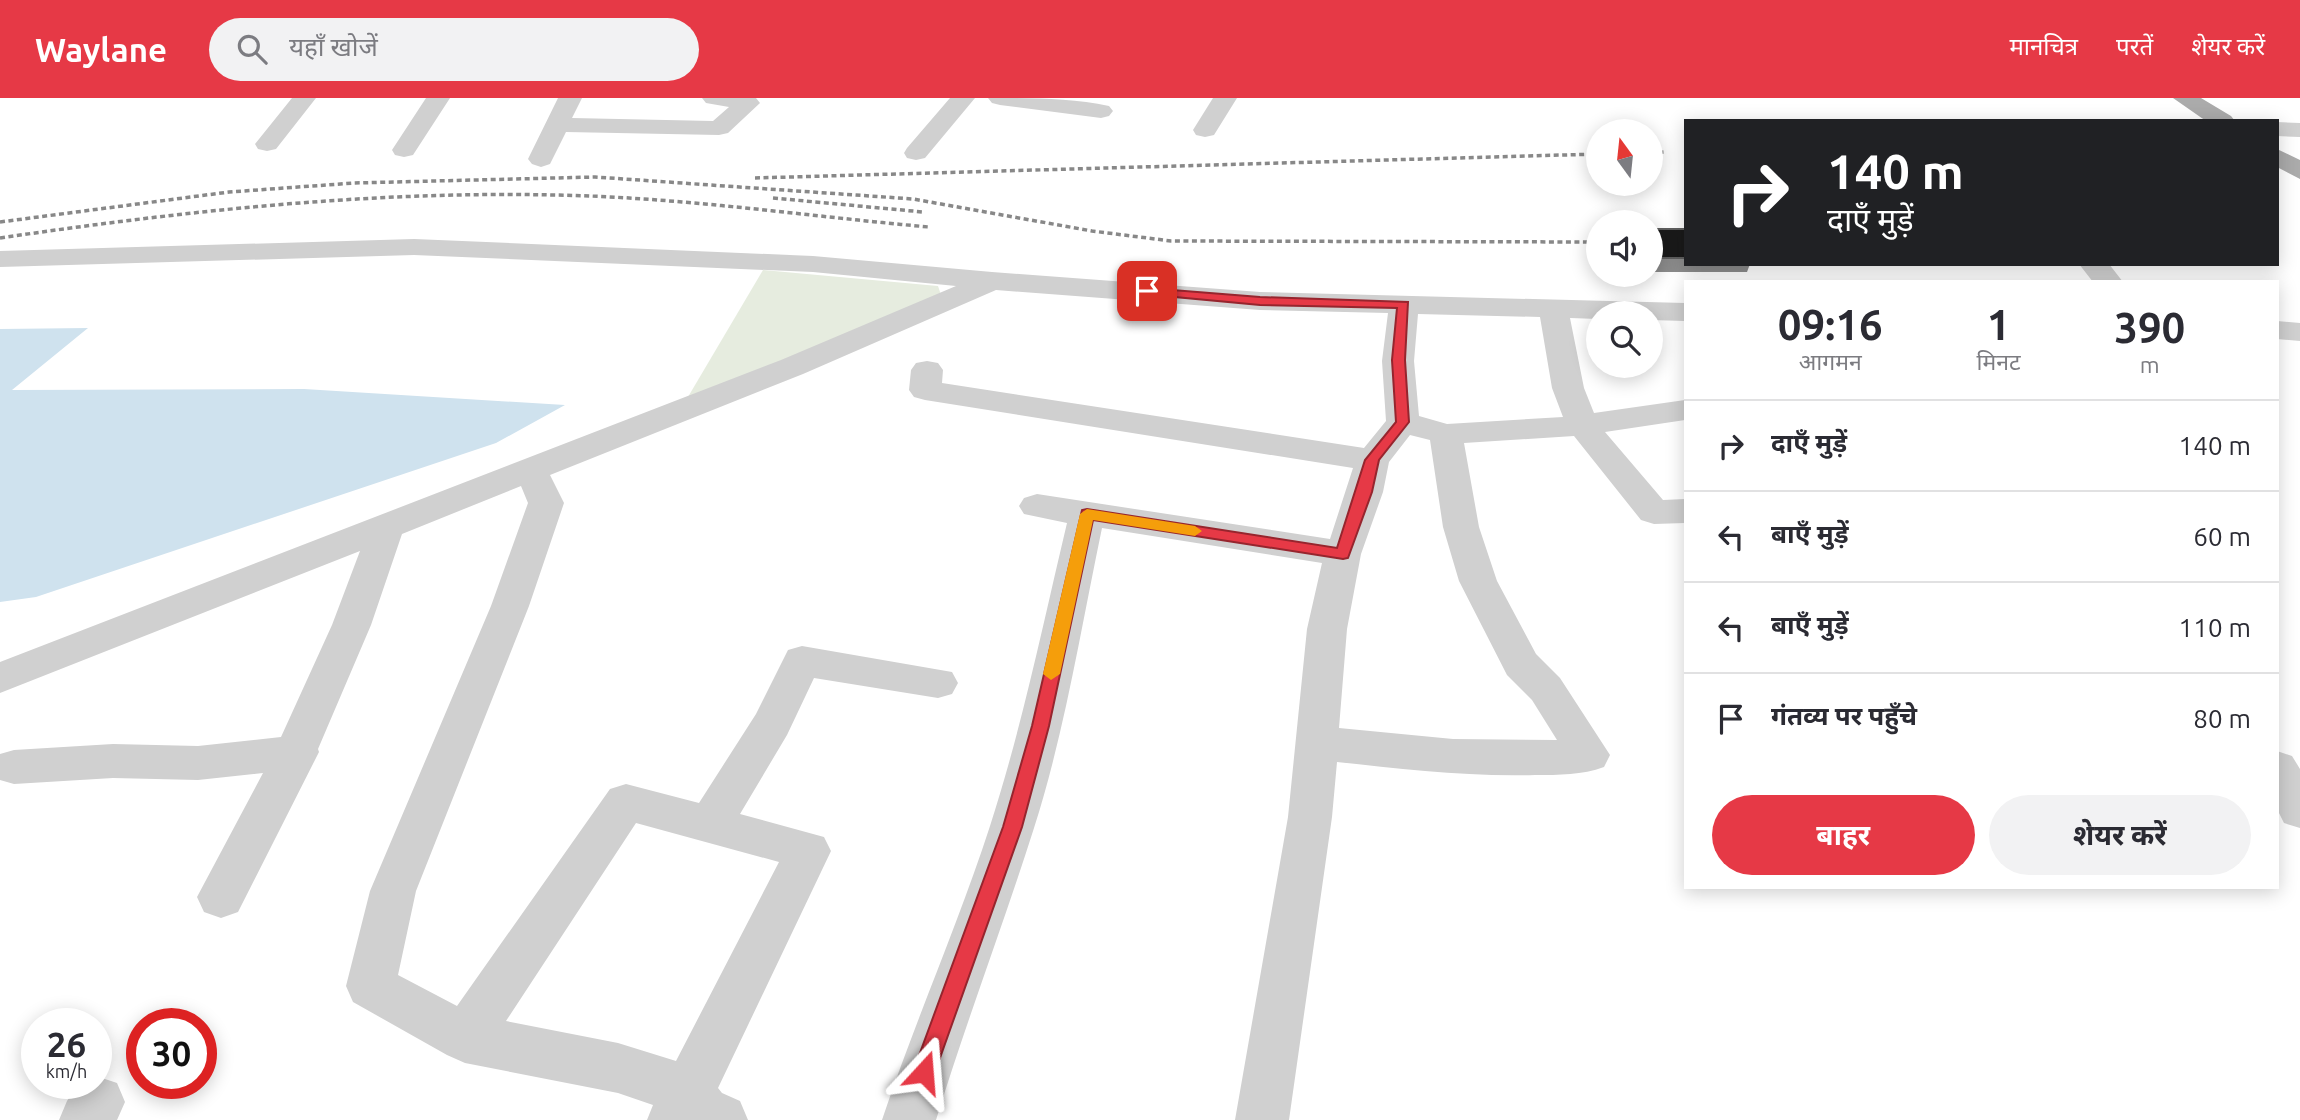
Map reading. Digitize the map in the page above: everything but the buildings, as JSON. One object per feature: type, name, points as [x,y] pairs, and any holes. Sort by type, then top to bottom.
[{"type":"main road","points":[[2165,98],[2195,119]]},
{"type":"main road","points":[[2185,98],[2219,119]]},
{"type":"main road","points":[[2279,157],[2300,171]]},
{"type":"main road","points":[[2279,176],[2300,190]]},
{"type":"street","points":[[267,144],[304,98]]},
{"type":"street","points":[[404,150],[438,98]]},
{"type":"street","points":[[541,159],[570,98]]},
{"type":"street","points":[[558,125],[719,128],[748,103],[714,98]]},
{"type":"street","points":[[916,153],[963,98]]},
{"type":"street","points":[[1000,98],[1101,111]]},
{"type":"street","points":[[1205,130],[1225,98]]},
{"type":"street","points":[[2279,129],[2300,130]]},
{"type":"street","points":[[0,259],[414,247],[813,264],[992,281],[1260,301],[1684,312]]},
{"type":"street","points":[[2095,266],[2107,280]]},
{"type":"street","points":[[0,678],[792,367],[992,281]]},
{"type":"street","points":[[1262,1120],[1310,817],[1327,629],[1343,554],[1372,460],[1402,422],[1398,360],[1404,305]]},
{"type":"street","points":[[1553,309],[1569,388],[1582,425],[1654,512],[1684,511]]},
{"type":"street","points":[[2279,330],[2300,332]]},
{"type":"street","points":[[927,370],[925,390],[1372,460]]},
{"type":"street","points":[[1402,422],[1446,434],[1582,425],[1684,410]]},
{"type":"street","points":[[1317,743],[1446,756],[1551,759],[1589,755],[1546,689],[1521,664],[1478,581],[1461,527],[1446,434]]},
{"type":"street","points":[[465,1038],[626,802],[808,851],[695,1110],[618,1068],[465,1038],[371,986],[393,891],[510,606],[546,503],[531,471]]},
{"type":"street","points":[[1037,506],[1343,554]]},
{"type":"street","points":[[909,1120],[932,1048],[1013,827],[1040,726],[1087,514]]},
{"type":"street","points":[[221,897],[298,752],[339,659],[386,528]]},
{"type":"street","points":[[710,824],[772,723],[802,661],[938,683]]},
{"type":"street","points":[[14,767],[113,761],[198,763],[298,752]]},
{"type":"shaded area","points":[[763,270],[938,286],[941,295],[685,402]]},
{"type":"water","points":[[88,328],[12,390],[304,389],[565,405],[496,443],[36,597],[0,602],[0,329]]},
{"type":"railway","points":[[755,178],[1586,154]]},
{"type":"railway","points":[[0,222],[229,192],[354,183],[595,177],[913,199],[1092,231],[1171,241],[1586,242]]},
{"type":"railway","points":[[0,238],[207,211],[345,200],[484,195],[648,199],[929,227]]},
{"type":"railway","points":[[773,198],[923,212]]},
{"type":"slow traffic","points":[[1051,674],[1087,514],[1195,531]]},
{"type":"route","points":[[924,1072],[1013,827],[1040,726],[1087,514],[1343,554],[1372,460],[1402,422],[1398,360],[1404,305],[1260,301],[1147,291]]}]
